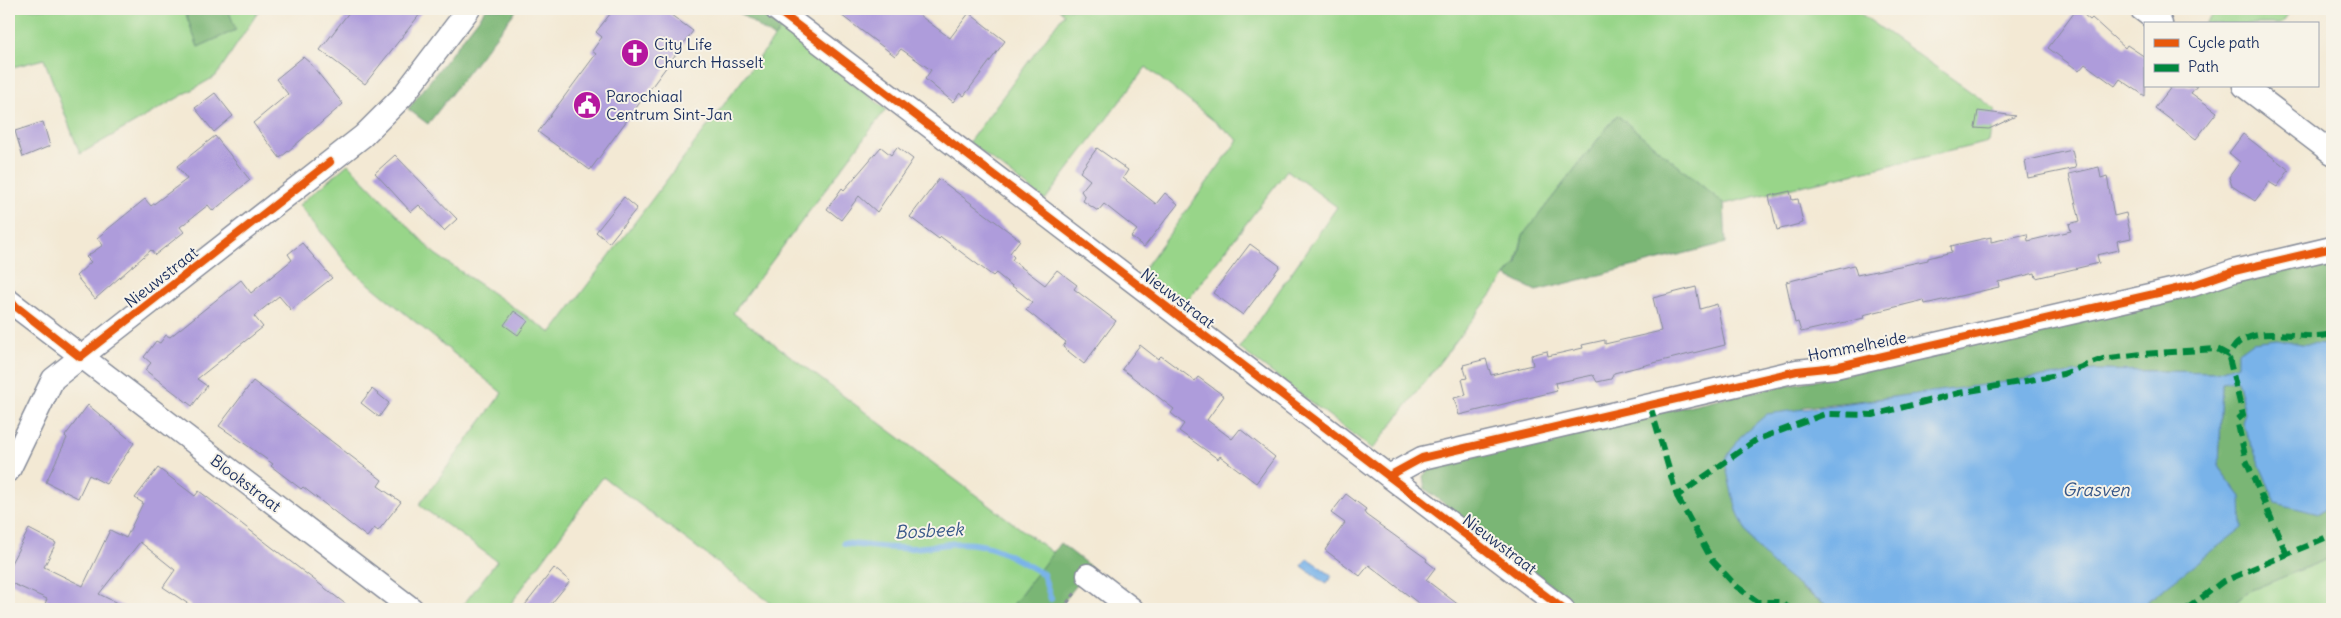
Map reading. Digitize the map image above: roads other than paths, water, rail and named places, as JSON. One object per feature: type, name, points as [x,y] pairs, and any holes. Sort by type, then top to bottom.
[{"type":"street","name":"Nieuwstraat","points":[[9,470],[53,379],[363,136],[402,97],[469,9]]},
{"type":"street","name":"Nieuwstraat","points":[[776,9],[1563,609]]},
{"type":"street","points":[[2141,9],[2158,22]]},
{"type":"street","points":[[2247,88],[2332,154]]},
{"type":"street","name":"Hommelheide","points":[[1389,476],[1422,458],[1797,371],[1835,367],[2184,288],[2234,271],[2332,248]]},
{"type":"street","points":[[9,301],[80,357]]},
{"type":"street","name":"Blookstraat","points":[[80,357],[412,609]]},
{"type":"street","points":[[1088,575],[1132,609]]},
{"type":"water","name":"Grasven","points":[[2277,339],[2301,344],[2332,345],[2332,504],[2319,514],[2276,503],[2242,423],[2245,413],[2237,379],[2222,382],[2219,468],[2241,497],[2242,528],[2137,609],[1833,609],[1799,586],[1766,558],[1744,527],[1734,499],[1725,460],[1740,437],[1767,414],[2095,370],[2216,372],[2238,365],[2238,352],[2252,342]]},
{"type":"water","points":[[1308,558],[1332,576],[1326,584],[1302,566]]},
{"type":"waterway","name":"Bosbeek","points":[[844,543],[895,548],[963,543],[989,547],[1013,557],[1043,574],[1051,599]]},
{"type":"place","name":"City Life Church Hasselt","points":[[635,53]]},
{"type":"place","name":"Parochiaal Centrum Sint-Jan","points":[[587,105]]}]
